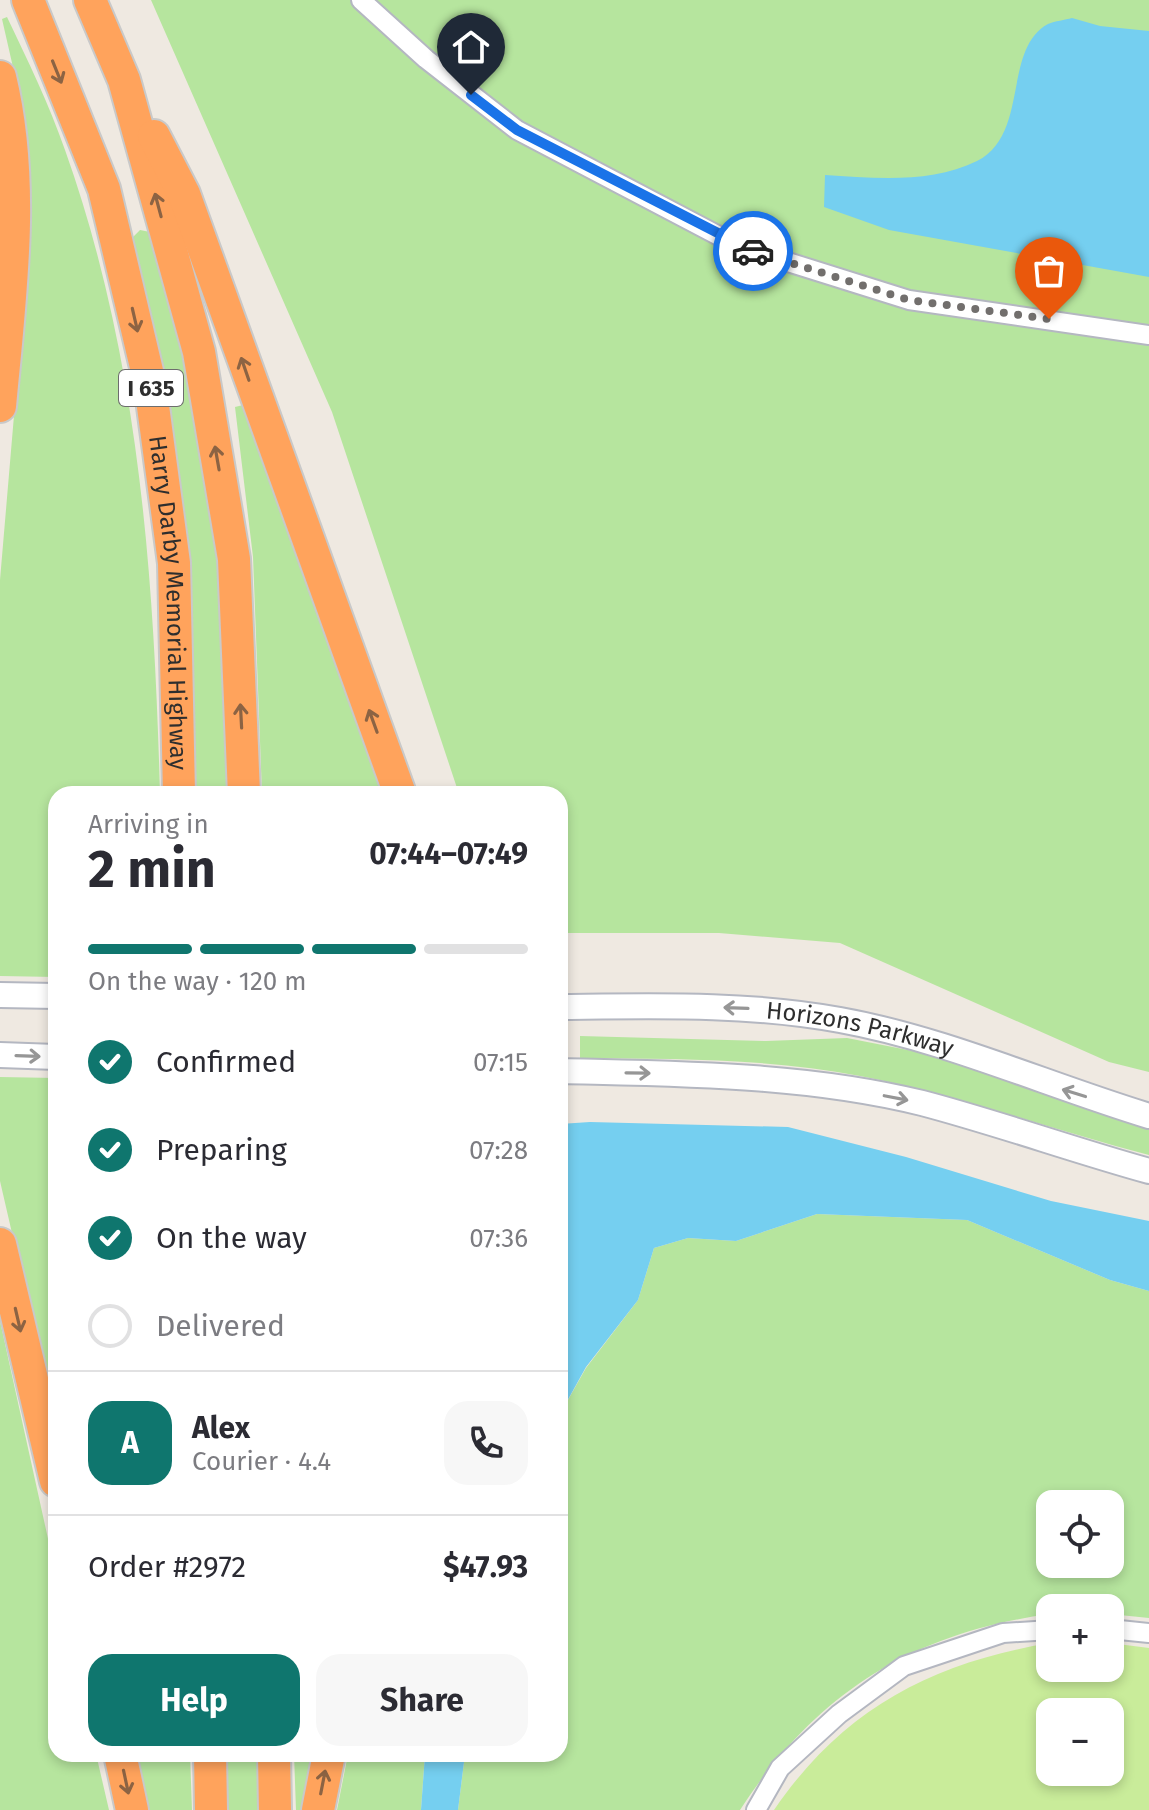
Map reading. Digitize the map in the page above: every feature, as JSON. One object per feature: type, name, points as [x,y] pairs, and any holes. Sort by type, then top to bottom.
[{"type":"highway","name":"Harry Darby Memorial Highway","points":[[28,0],[104,189],[150,384],[174,563],[179,786]]},
{"type":"highway","name":"I 635","points":[[90,0],[124,80],[199,352],[234,559],[244,786]]},
{"type":"highway","points":[[0,77],[14,191],[12,279],[0,406]]},
{"type":"highway","points":[[124,80],[184,194],[397,786]]},
{"type":"highway","points":[[0,1244],[48,1447]]},
{"type":"highway","points":[[122,1762],[132,1810]]},
{"type":"highway","points":[[210,1762],[211,1810]]},
{"type":"highway","points":[[274,1762],[275,1810]]},
{"type":"highway","points":[[318,1810],[327,1762]]},
{"type":"main road","points":[[0,995],[48,996]]},
{"type":"main road","name":"Horizons Parkway","points":[[568,1007],[752,1009],[841,1020],[926,1042],[1149,1116]]},
{"type":"main road","points":[[0,1055],[48,1057]]},
{"type":"main road","points":[[568,1071],[756,1079],[845,1089],[922,1103],[1149,1171]]},
{"type":"street","points":[[361,0],[426,59],[517,130],[740,247],[909,300],[1149,335]]},
{"type":"street","points":[[1124,1630],[1149,1633]]},
{"type":"street","points":[[756,1810],[780,1768],[839,1714],[904,1666],[1003,1633],[1036,1631]]},
{"type":"green space","points":[[151,0],[1149,0],[1149,1072],[1109,1062],[840,943],[719,933],[568,933],[568,786],[456,786],[332,412]]},
{"type":"green space","points":[[7,17],[65,150],[90,228],[110,308],[138,468],[147,549],[157,712],[160,786],[48,786],[48,977],[0,976],[0,580],[27,263],[20,98],[2,19]]},
{"type":"green space","points":[[140,230],[155,233],[166,254],[220,547],[229,786],[192,786],[128,242]]},
{"type":"green space","points":[[243,405],[381,786],[262,786],[253,557],[235,407]]},
{"type":"green space","points":[[580,1036],[766,1041],[847,1038],[923,1053],[1149,1124],[1149,1155],[933,1093],[825,1070],[685,1059],[580,1058]]},
{"type":"green space","points":[[0,1077],[48,1078],[48,1389],[0,1181]]},
{"type":"green space","points":[[817,1214],[967,1220],[1110,1280],[1149,1291],[1149,1618],[1124,1615],[1124,1594],[1036,1594],[1036,1617],[954,1636],[911,1654],[872,1675],[835,1702],[801,1733],[769,1769],[740,1810],[458,1810],[464,1762],[568,1762],[568,1400],[586,1368],[638,1300],[654,1248],[688,1238],[736,1241]]},
{"type":"green space","points":[[0,1321],[48,1539],[48,1762],[98,1762],[109,1810],[0,1810]]},
{"type":"green space","points":[[1124,1645],[1149,1648],[1149,1810],[774,1810],[801,1775],[860,1718],[893,1696],[966,1663],[1036,1646],[1036,1682],[1124,1682]]},
{"type":"green space","points":[[133,1762],[190,1762],[192,1810],[143,1810]]},
{"type":"green space","points":[[225,1762],[260,1762],[262,1810],[227,1810]]},
{"type":"green space","points":[[294,1762],[313,1762],[304,1810],[296,1810]]},
{"type":"green space","points":[[346,1762],[424,1762],[421,1810],[337,1810]]},
{"type":"water","points":[[1072,18],[1100,26],[1149,31],[1149,277],[889,230],[824,207],[825,175],[902,178],[941,173],[977,161],[993,148],[1004,132],[1019,71],[1034,36],[1048,24]]},
{"type":"water","points":[[568,1123],[788,1127],[906,1157],[1051,1201],[1149,1221],[1149,1291],[1110,1280],[967,1220],[817,1214],[736,1241],[688,1238],[654,1248],[638,1300],[586,1367],[568,1400]]},
{"type":"water","points":[[424,1762],[464,1762],[458,1810],[421,1810]]},
{"type":"way so far","points":[[753,251],[909,300],[1049,319]]},
{"type":"route","points":[[471,95],[517,130],[753,251]]}]
